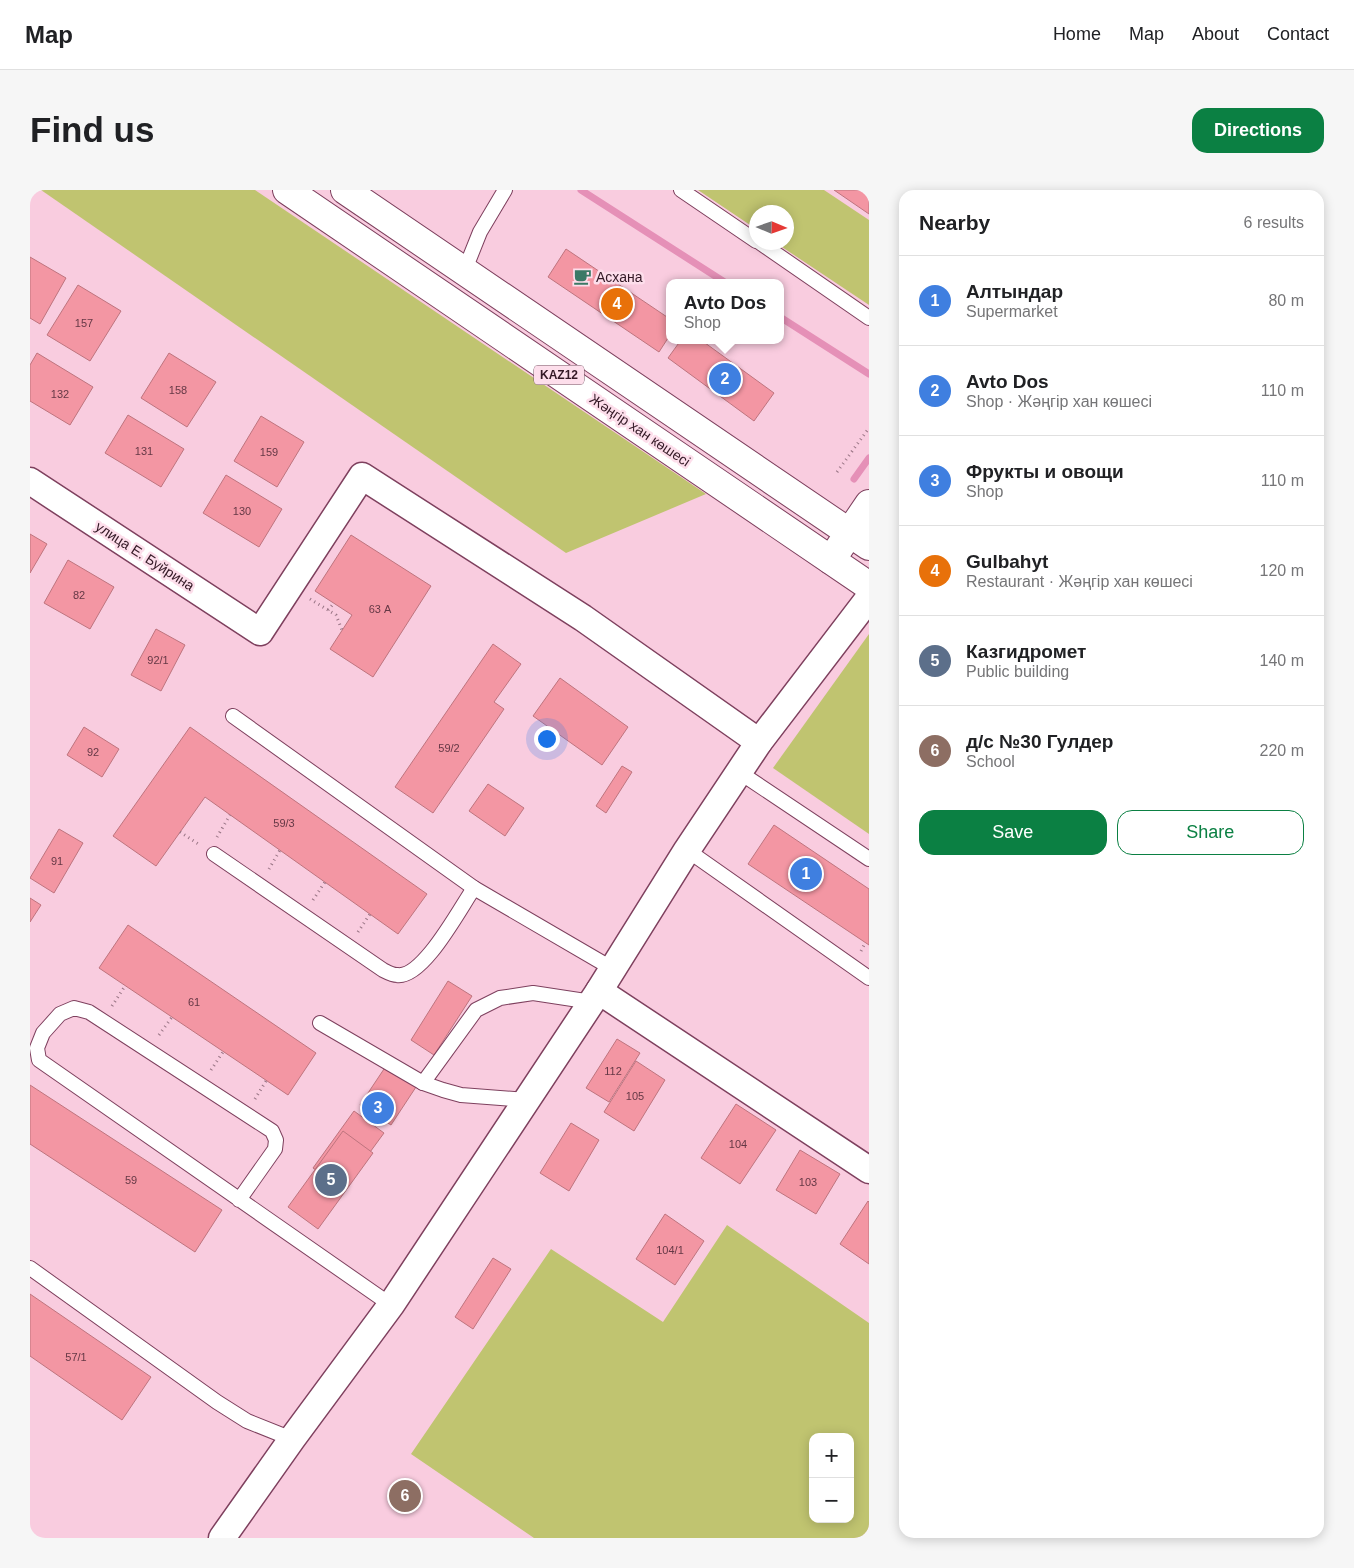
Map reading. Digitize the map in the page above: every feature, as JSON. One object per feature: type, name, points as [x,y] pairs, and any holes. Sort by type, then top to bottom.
[{"type":"main road","name":"Жәңгір хан көшесі","points":[[287,190],[869,586]]},
{"type":"main road","name":"KAZ12","points":[[345,190],[859,539]]},
{"type":"main road","points":[[831,560],[859,539],[869,504]]},
{"type":"street","points":[[290,587],[362,476],[583,618],[759,742]]},
{"type":"street","name":"улица Е. Буйрина","points":[[30,481],[260,632],[290,587]]},
{"type":"street","points":[[222,1538],[292,1439],[391,1306],[596,996],[687,850],[759,742],[869,598]]},
{"type":"street","points":[[596,996],[869,1170]]},
{"type":"lane","points":[[464,272],[480,232],[505,190]]},
{"type":"lane","points":[[682,190],[749,236]]},
{"type":"lane","points":[[770,250],[869,318]]},
{"type":"lane","points":[[233,716],[474,888],[613,969]]},
{"type":"lane","points":[[739,772],[869,859]]},
{"type":"lane","points":[[687,850],[869,978]]},
{"type":"lane","points":[[214,854],[383,970],[398,976],[413,971],[425,961],[474,888]]},
{"type":"lane","points":[[423,1082],[476,1010],[500,998],[533,993],[596,996]]},
{"type":"lane","points":[[239,1200],[275,1149],[276,1140],[272,1131],[89,1012],[74,1008],[60,1014],[43,1033],[37,1048],[39,1060],[239,1200],[391,1306]]},
{"type":"lane","points":[[320,1023],[423,1082],[461,1094],[527,1100]]},
{"type":"lane","points":[[30,1268],[217,1402],[247,1421],[292,1439]]},
{"type":"path","points":[[837,472],[869,428]]},
{"type":"path","points":[[290,587],[336,616],[342,630]]},
{"type":"path","points":[[327,610],[334,603]]},
{"type":"path","points":[[214,854],[217,834],[230,814]]},
{"type":"path","points":[[103,1020],[125,986]]},
{"type":"green space","points":[[41,190],[255,190],[706,494],[566,553]]},
{"type":"green space","points":[[698,190],[824,190],[869,220],[869,305],[786,250],[794,250],[794,205],[749,205],[749,224]]},
{"type":"green space","points":[[869,634],[869,834],[773,768]]},
{"type":"green space","points":[[727,1225],[869,1323],[869,1538],[534,1538],[411,1454],[551,1249],[663,1322]]},
{"type":"building","points":[[834,190],[869,190],[869,214]]},
{"type":"building","points":[[566,249],[666,316],[666,341],[659,352],[548,277]]},
{"type":"building","points":[[30,257],[66,278],[40,324],[30,318]]},
{"type":"building","points":[[78,285],[121,311],[90,361],[47,335]]},
{"type":"building","points":[[678,344],[707,344],[774,393],[754,421],[668,358]]},
{"type":"building","points":[[37,353],[93,387],[70,425],[30,401],[30,365]]},
{"type":"building","points":[[169,353],[216,382],[187,427],[141,398]]},
{"type":"building","points":[[128,415],[184,449],[161,487],[105,453]]},
{"type":"building","points":[[261,416],[304,442],[277,487],[234,461]]},
{"type":"building","points":[[226,475],[282,509],[259,547],[203,513]]},
{"type":"building","points":[[30,534],[47,544],[30,573]]},
{"type":"building","points":[[351,535],[431,586],[373,677],[330,649],[352,615],[315,591]]},
{"type":"building","points":[[68,560],[114,587],[90,629],[44,603]]},
{"type":"building","points":[[156,629],[185,645],[161,691],[131,675]]},
{"type":"building","points":[[493,644],[521,664],[494,702],[504,709],[433,813],[395,787]]},
{"type":"building","points":[[560,678],[628,727],[602,765],[533,716]]},
{"type":"building","points":[[84,727],[119,749],[102,777],[67,755]]},
{"type":"building","points":[[190,727],[427,894],[398,934],[205,797],[156,866],[113,836]]},
{"type":"building","points":[[622,766],[632,772],[606,813],[596,806]]},
{"type":"building","points":[[488,784],[524,808],[505,836],[469,811]]},
{"type":"building","points":[[774,825],[869,889],[869,945],[748,864]]},
{"type":"building","points":[[59,829],[83,843],[54,893],[30,878]]},
{"type":"building","points":[[30,898],[41,905],[30,922]]},
{"type":"building","points":[[128,925],[316,1053],[288,1095],[99,968]]},
{"type":"building","points":[[448,981],[472,996],[434,1055],[411,1040]]},
{"type":"building","points":[[617,1039],[640,1053],[609,1102],[586,1088]]},
{"type":"building","points":[[636,1061],[665,1080],[634,1131],[604,1112]]},
{"type":"building","points":[[386,1066],[416,1087],[391,1125],[360,1105]]},
{"type":"building","points":[[30,1085],[222,1210],[195,1252],[30,1144]]},
{"type":"building","points":[[736,1104],[776,1130],[740,1184],[701,1158]]},
{"type":"building","points":[[354,1111],[384,1133],[343,1189],[313,1168]]},
{"type":"building","points":[[571,1123],[599,1140],[569,1191],[540,1173]]},
{"type":"building","points":[[343,1131],[373,1153],[318,1229],[288,1207]]},
{"type":"building","points":[[800,1150],[840,1174],[816,1214],[776,1190]]},
{"type":"building","points":[[869,1202],[869,1264],[840,1244]]},
{"type":"building","points":[[665,1214],[704,1241],[675,1285],[636,1259]]},
{"type":"building","points":[[493,1258],[511,1269],[473,1329],[455,1317]]},
{"type":"building","points":[[30,1294],[151,1377],[122,1420],[30,1356]]},
{"type":"waterway","points":[[581,190],[720,279]]},
{"type":"waterway","points":[[784,320],[869,374]]},
{"type":"waterway","points":[[854,479],[869,458]]},
{"type":"place","name":"Асхана","points":[[582,277]]},
{"type":"place","name":"Gulbahyt","points":[[617,304]]},
{"type":"place","name":"Avto Dos","points":[[725,379]]},
{"type":"place","name":"Алтындар","points":[[806,874]]},
{"type":"place","name":"Фрукты и овощи","points":[[378,1108]]},
{"type":"place","name":"Казгидромет","points":[[331,1180]]},
{"type":"place","name":"д/с №30 Гулдер","points":[[405,1496]]}]
